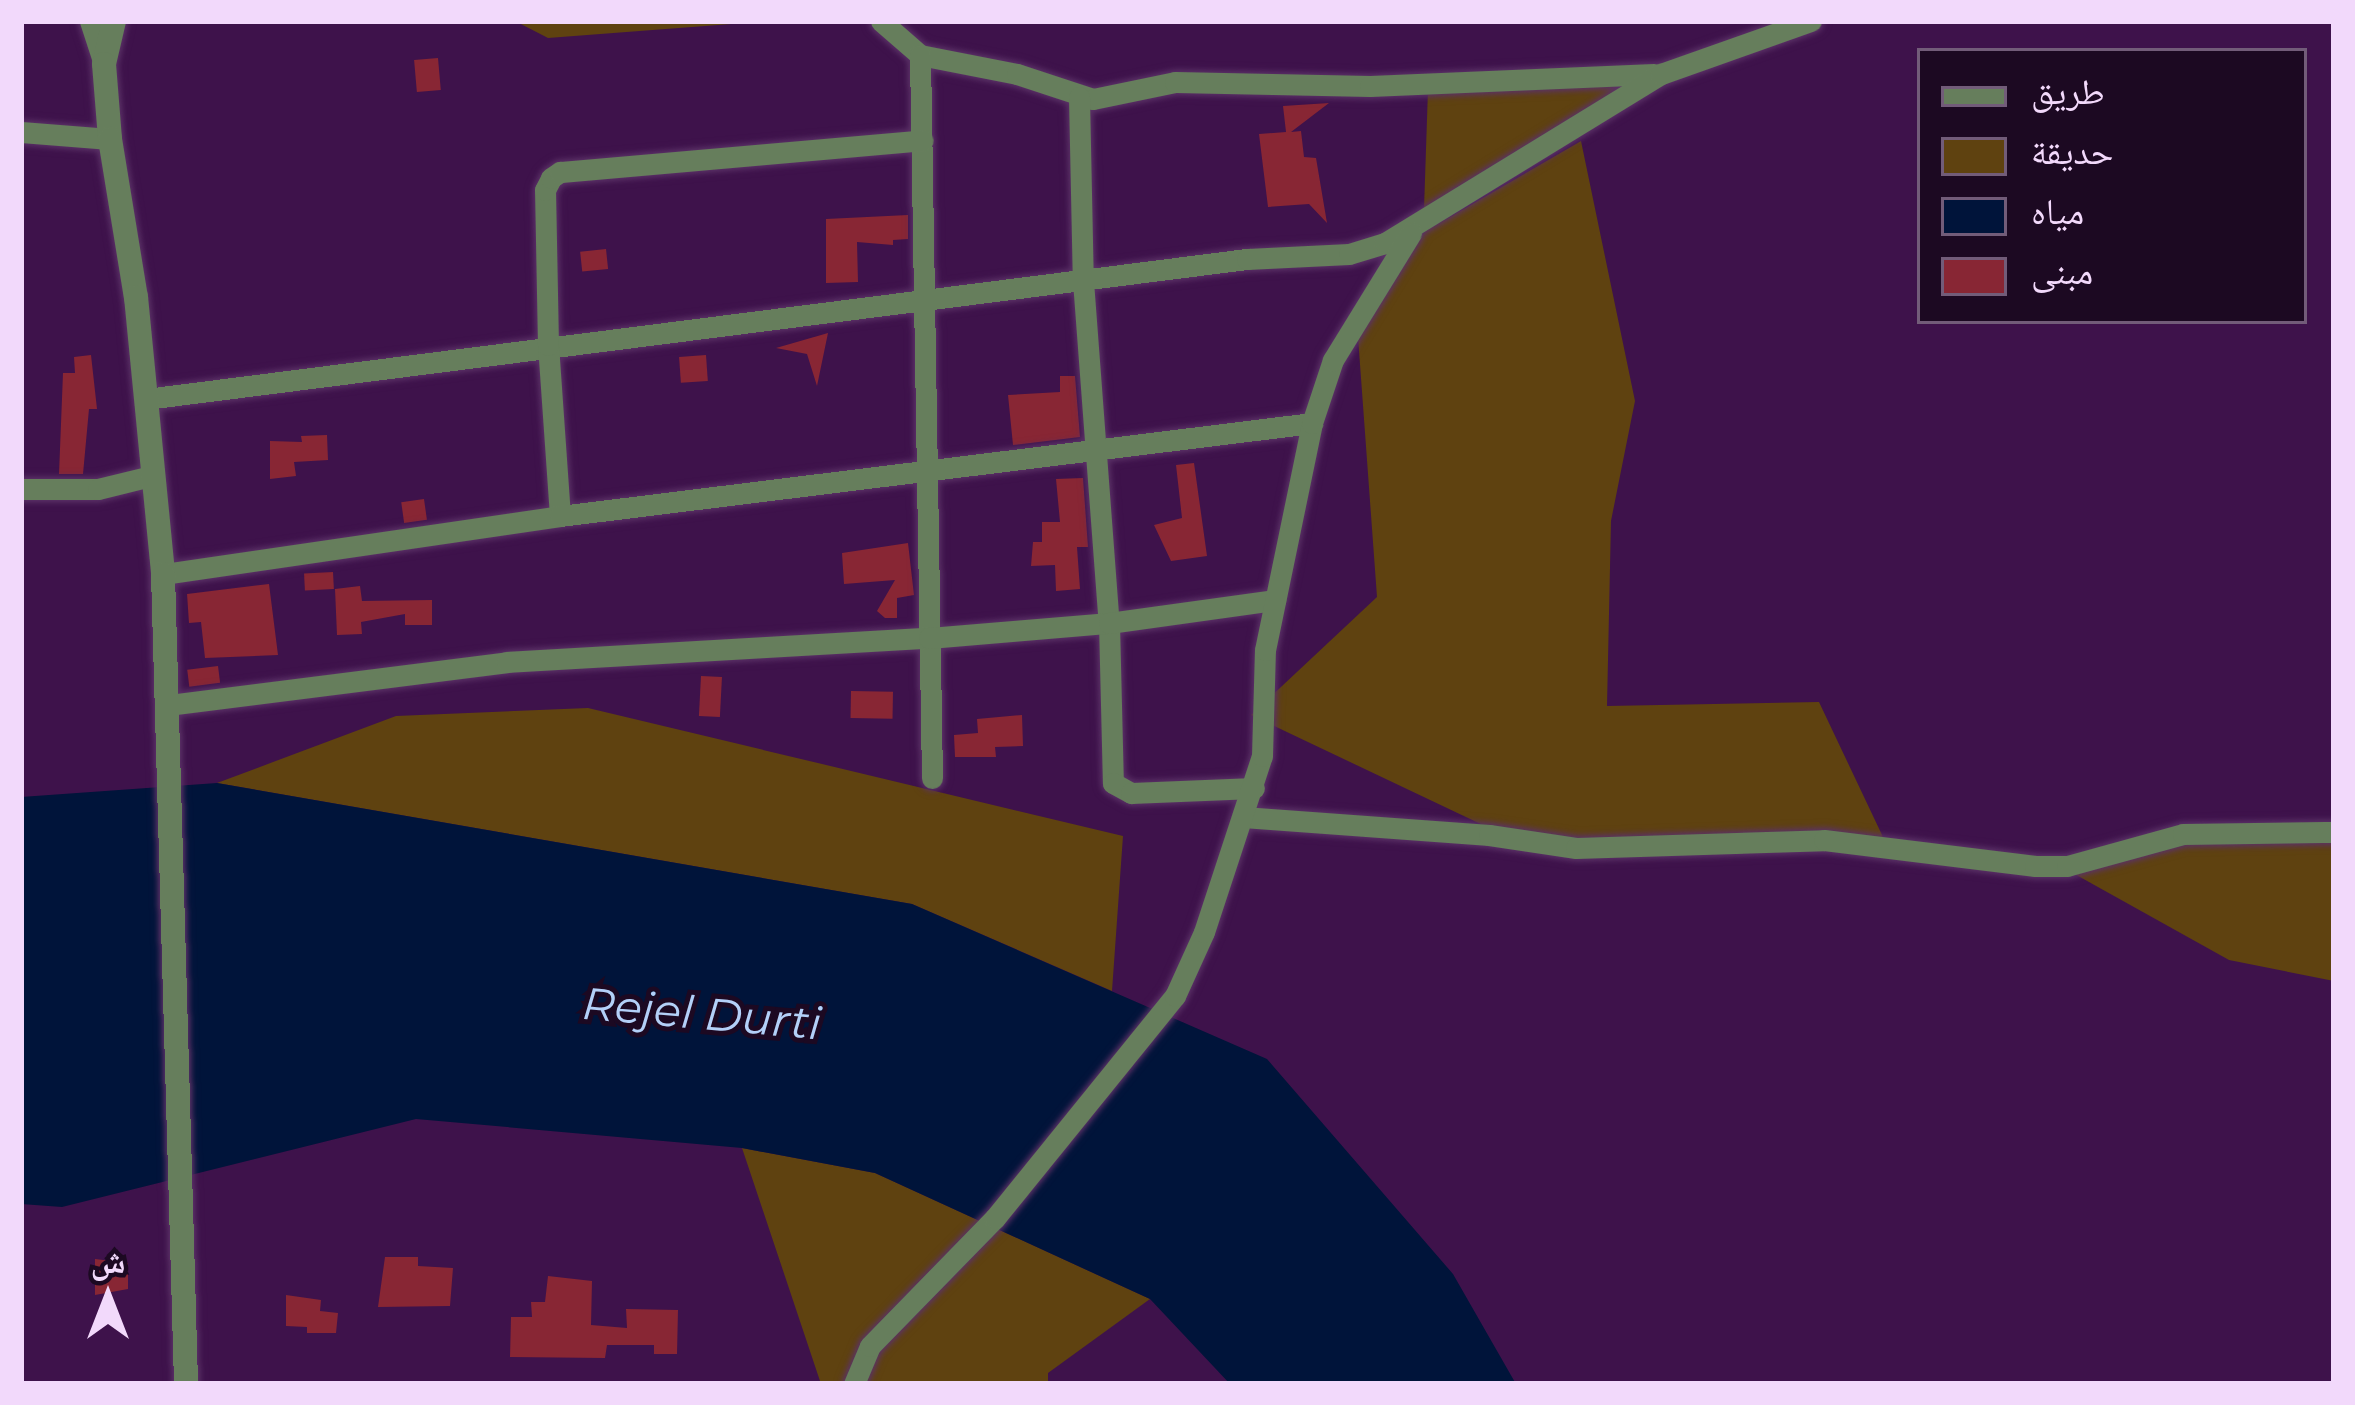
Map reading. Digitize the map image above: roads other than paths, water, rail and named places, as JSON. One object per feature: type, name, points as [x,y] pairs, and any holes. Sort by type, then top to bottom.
[{"type":"street","points":[[90,21],[104,64],[163,574],[186,1384]]},
{"type":"street","points":[[104,64],[115,21]]},
{"type":"street","points":[[881,21],[920,55],[1017,74],[1079,97],[1112,98],[1175,82],[1370,86],[1661,74]]},
{"type":"street","points":[[146,399],[548,344],[922,304],[1247,259],[1349,254],[1385,243],[1661,74],[1811,21]]},
{"type":"street","points":[[920,55],[932,778]]},
{"type":"street","points":[[1079,97],[1083,281],[1109,623],[1113,783],[1120,792],[1254,788]]},
{"type":"street","points":[[21,132],[110,139]]},
{"type":"street","points":[[560,516],[548,344],[545,190],[560,172],[923,140]]},
{"type":"street","points":[[854,1384],[870,1346],[995,1218],[1175,996],[1204,932],[1254,788],[1265,736],[1265,650],[1312,423],[1333,360],[1418,222]]},
{"type":"street","points":[[163,574],[560,516],[1312,423]]},
{"type":"street","points":[[21,489],[98,489],[152,476]]},
{"type":"street","points":[[168,705],[506,662],[928,638],[1109,623],[1276,600]]},
{"type":"street","points":[[1243,818],[1490,835],[1576,848],[1825,841],[2051,866],[2183,834],[2334,832]]},
{"type":"water","name":"Rejel Durti","points":[[217,783],[912,904],[1267,1059],[1453,1274],[1516,1384],[1230,1384],[1150,1299],[875,1173],[742,1148],[416,1119],[62,1207],[21,1204],[21,797]]}]
